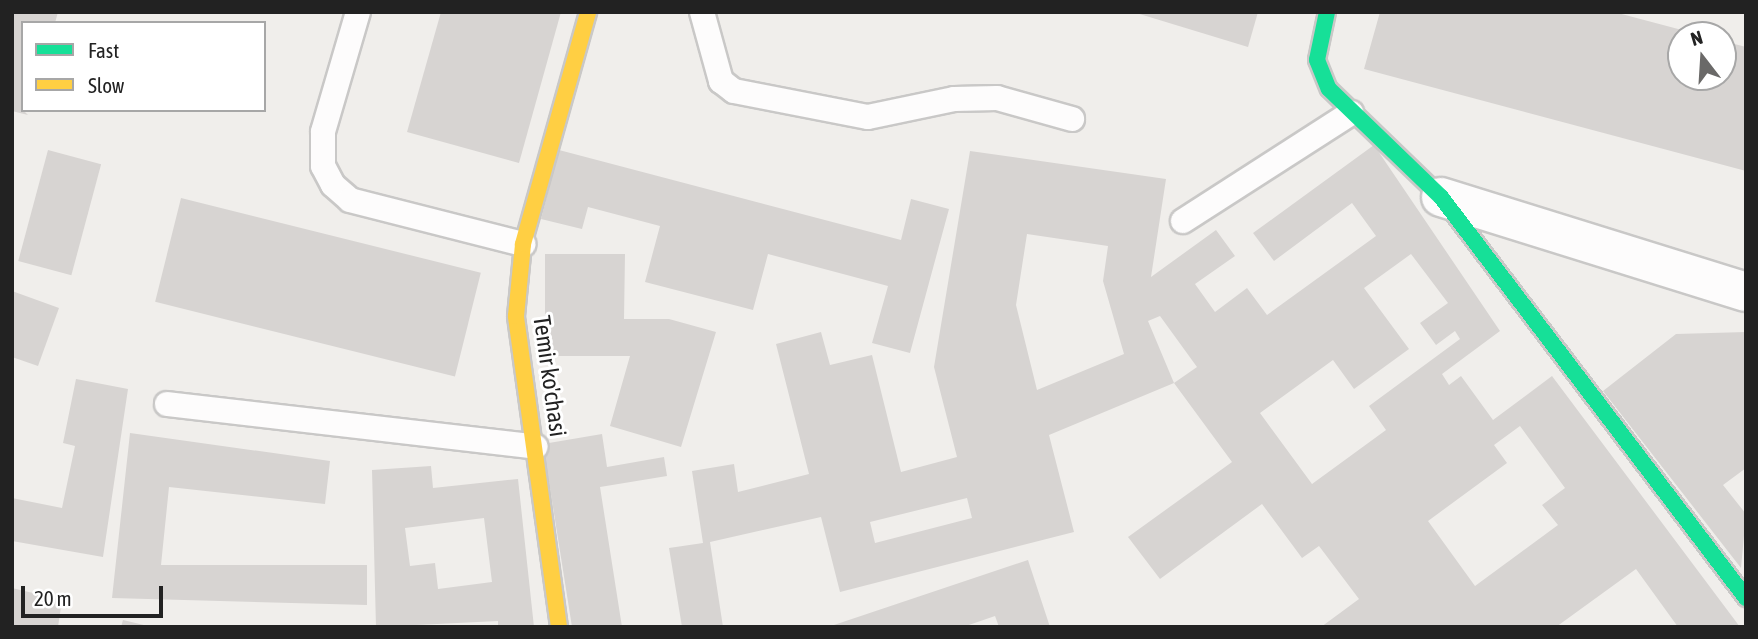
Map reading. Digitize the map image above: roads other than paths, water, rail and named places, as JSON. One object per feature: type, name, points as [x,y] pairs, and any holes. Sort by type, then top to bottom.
[{"type":"street","name":"Temir ko'chasi","points":[[559,627],[537,447],[516,316],[523,244],[588,12]]},
{"type":"street","points":[[1327,12],[1317,60],[1328,89],[1441,197],[1746,598]]},
{"type":"street","points":[[1441,197],[1746,292]]},
{"type":"lane","points":[[358,12],[323,132],[323,166],[333,185],[350,200],[523,244]]},
{"type":"lane","points":[[702,12],[722,81],[734,91],[868,117],[954,99],[997,98],[1072,119]]},
{"type":"lane","points":[[1183,221],[1351,113]]},
{"type":"lane","points":[[167,404],[537,447]]}]
